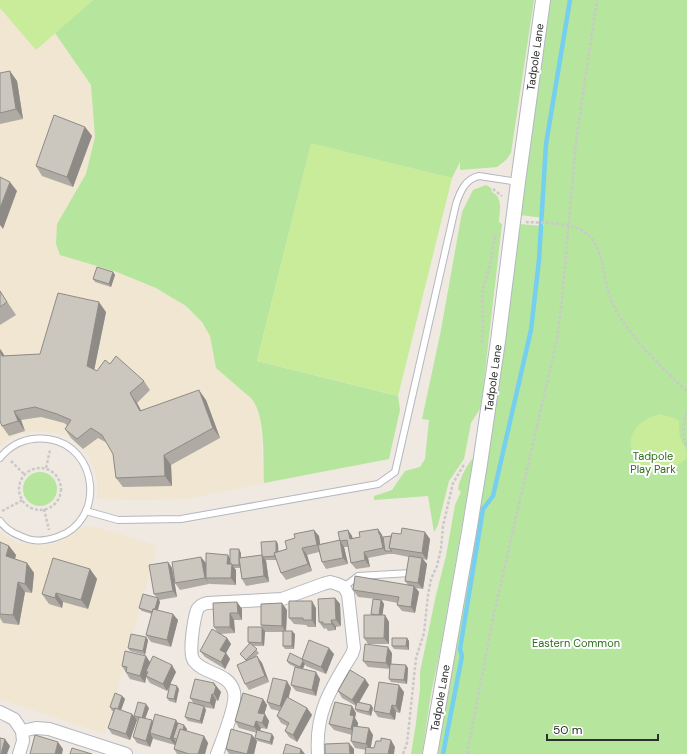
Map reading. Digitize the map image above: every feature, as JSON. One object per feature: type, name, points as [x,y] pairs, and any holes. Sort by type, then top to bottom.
[{"type":"street","name":"Tadpole Lane","points":[[430,754],[470,532],[498,341],[543,0]]},
{"type":"street","points":[[217,754],[232,707],[234,695],[233,688],[224,678],[201,667],[192,658],[193,630],[198,609],[200,606],[207,603],[220,601],[282,599],[311,587],[330,582],[344,588],[348,594],[353,651],[331,688],[324,706],[319,729],[318,754]]},
{"type":"street","points":[[0,712],[14,719],[22,731],[23,741],[19,754]]},
{"type":"street","points":[[22,731],[36,728],[49,729],[126,754]]},
{"type":"lane","points":[[86,511],[118,520],[181,519],[378,484],[395,472],[459,194],[465,185],[479,176],[518,182]]},
{"type":"lane","points":[[0,521],[3,526],[17,535],[32,540],[50,539],[64,535],[77,525],[86,511],[91,494],[90,477],[83,461],[71,448],[53,440],[38,438],[21,441],[6,450],[2,456]]},
{"type":"lane","points":[[344,588],[358,576],[411,573]]},
{"type":"path","points":[[467,754],[494,613],[557,338],[570,225],[576,141],[597,0]]},
{"type":"path","points":[[536,222],[570,225],[584,232],[596,246],[603,265],[606,284],[618,313],[631,332],[687,391]]},
{"type":"path","points":[[482,350],[482,293],[490,267],[497,232]]},
{"type":"path","points":[[687,413],[683,429],[687,447]]},
{"type":"path","points":[[46,469],[53,440]]},
{"type":"path","points":[[2,456],[25,475]]},
{"type":"path","points":[[403,754],[409,725],[415,665],[424,633],[431,579],[437,566],[443,526],[453,483],[468,458]]},
{"type":"path","points":[[39,468],[46,469],[57,476],[60,483],[59,496],[51,507],[37,509],[31,507],[23,500],[19,491],[20,484],[25,475],[32,469],[39,468]]},
{"type":"path","points":[[0,512],[23,500]]},
{"type":"path","points":[[44,509],[50,539]]},
{"type":"shaded area","points":[[0,0],[93,0],[55,33],[91,85],[95,137],[86,174],[57,224],[56,245],[156,288],[186,306],[202,322],[210,336],[216,368],[252,399],[256,405],[260,421],[264,483],[186,499],[97,499],[97,479],[94,468],[88,455],[71,438],[60,434],[37,431],[20,434],[7,440],[0,447]]},
{"type":"shaded area","points":[[79,528],[101,528],[157,546],[105,734],[0,699],[0,532],[17,543],[42,545],[52,544],[67,537]]},
{"type":"green space","points":[[0,0],[93,0],[36,50],[0,8]]},
{"type":"green space","points":[[93,0],[534,0],[511,153],[506,160],[497,167],[460,170],[460,162],[452,178],[311,144],[257,361],[398,396],[400,410],[389,459],[264,483],[263,439],[260,417],[252,399],[216,368],[210,336],[202,322],[186,306],[156,288],[117,272],[60,255],[56,244],[57,224],[86,174],[95,137],[91,85],[55,33]]},
{"type":"green space","name":"Eastern Common","points":[[550,0],[687,0],[687,754],[437,754],[479,516],[503,353],[519,224],[544,226],[544,218],[520,215]]},
{"type":"green space","points":[[311,143],[452,178],[398,396],[257,361]]},
{"type":"green space","points":[[486,185],[491,188],[492,192],[498,198],[500,206],[499,222],[502,224],[481,407],[471,423],[464,459],[449,481],[438,525],[434,532],[428,496],[374,500],[374,496],[392,490],[405,471],[420,467],[425,459],[429,420],[422,419],[441,330],[462,212],[473,190]]},
{"type":"green space","name":"Tadpole Play Park","points":[[659,414],[679,421],[680,437],[687,456],[684,461],[672,467],[662,471],[652,472],[639,466],[632,452],[631,444],[634,431],[638,426],[651,417]]},
{"type":"green space","points":[[474,457],[431,694],[422,754],[411,754],[420,689],[420,672],[436,595],[446,556],[455,505],[461,492],[458,489],[466,468]]},
{"type":"green space","points":[[37,472],[43,472],[47,473],[54,479],[57,489],[56,496],[50,503],[43,506],[37,506],[33,505],[26,499],[23,492],[23,486],[24,482],[30,475]]},
{"type":"building","points":[[10,71],[16,109],[0,113],[0,73]]},
{"type":"building","points":[[54,115],[85,127],[67,177],[36,166]]},
{"type":"building","points":[[0,177],[10,182],[0,208]]},
{"type":"building","points":[[97,267],[113,272],[109,284],[93,279]]},
{"type":"building","points":[[0,291],[7,302],[0,307]]},
{"type":"building","points":[[58,293],[99,302],[87,366],[97,371],[105,360],[110,364],[116,356],[144,381],[130,393],[140,411],[199,390],[213,428],[164,455],[165,476],[116,478],[113,454],[102,435],[91,428],[77,439],[65,429],[71,420],[35,407],[14,411],[18,421],[2,426],[0,421],[0,351],[2,356],[40,354]]},
{"type":"building","points":[[402,528],[425,532],[422,553],[389,548],[392,533],[401,534]]},
{"type":"building","points":[[378,529],[383,548],[364,552],[365,560],[351,563],[347,540],[340,541],[338,532],[348,530],[350,539],[360,537],[359,532]]},
{"type":"building","points":[[314,530],[317,545],[302,548],[308,564],[281,573],[274,553],[287,549],[285,541],[295,538],[294,534]]},
{"type":"building","points":[[391,536],[389,548],[392,551],[385,551],[383,537]]},
{"type":"building","points":[[340,540],[343,558],[322,562],[318,545]]},
{"type":"building","points":[[276,541],[275,556],[263,557],[261,542]]},
{"type":"building","points":[[0,542],[9,546],[6,556],[27,563],[25,584],[18,582],[13,615],[0,614]]},
{"type":"building","points":[[230,549],[239,549],[239,565],[230,564]]},
{"type":"building","points":[[206,553],[228,555],[227,564],[232,564],[231,578],[206,578]]},
{"type":"building","points":[[262,555],[264,576],[242,579],[239,558]]},
{"type":"building","points":[[409,556],[422,558],[418,583],[405,581]]},
{"type":"building","points":[[201,557],[205,578],[175,583],[172,562]]},
{"type":"building","points":[[53,558],[90,569],[81,600],[56,593],[55,598],[42,594]]},
{"type":"building","points":[[168,562],[173,591],[154,594],[149,565]]},
{"type":"building","points":[[355,576],[414,586],[411,607],[397,605],[399,597],[353,590]]},
{"type":"building","points":[[143,594],[158,598],[155,609],[153,609],[152,612],[139,608]]},
{"type":"building","points":[[335,598],[336,620],[331,620],[332,624],[323,624],[323,622],[319,622],[318,599]]},
{"type":"building","points":[[373,599],[381,600],[379,615],[371,614]]},
{"type":"building","points":[[289,601],[312,601],[312,620],[303,620],[303,618],[289,618]]},
{"type":"building","points":[[237,602],[238,613],[230,613],[230,627],[214,627],[213,603]]},
{"type":"building","points":[[282,603],[282,626],[261,625],[261,604]]},
{"type":"building","points":[[153,609],[173,614],[167,640],[146,635]]},
{"type":"building","points":[[364,615],[385,615],[384,638],[364,638]]},
{"type":"building","points":[[248,627],[262,627],[262,643],[248,642]]},
{"type":"building","points":[[212,629],[227,638],[220,650],[226,653],[221,662],[200,651]]},
{"type":"building","points":[[283,631],[292,631],[292,646],[283,646]]},
{"type":"building","points":[[131,634],[146,637],[143,651],[128,648]]},
{"type":"building","points":[[392,638],[407,638],[406,646],[392,646]]},
{"type":"building","points":[[309,640],[329,648],[321,667],[302,659]]},
{"type":"building","points":[[250,643],[257,649],[246,660],[240,654]]},
{"type":"building","points":[[365,644],[388,647],[386,663],[363,661]]},
{"type":"building","points":[[125,651],[146,656],[140,676],[126,672],[127,667],[122,666]]},
{"type":"building","points":[[290,653],[302,659],[303,661],[300,667],[287,661]]},
{"type":"building","points":[[153,656],[172,665],[163,684],[146,676],[148,672],[146,671]]},
{"type":"building","points":[[257,656],[265,676],[245,684],[237,665]]},
{"type":"building","points":[[390,664],[406,665],[404,680],[389,679]]},
{"type":"building","points":[[295,667],[316,672],[312,690],[291,685]]},
{"type":"building","points":[[350,670],[365,679],[352,700],[338,691]]},
{"type":"building","points":[[273,678],[287,681],[280,706],[267,702]]},
{"type":"building","points":[[195,679],[214,683],[216,686],[210,703],[190,698]]},
{"type":"building","points":[[379,682],[399,685],[396,706],[392,705],[390,714],[374,711]]},
{"type":"building","points":[[170,684],[177,686],[174,699],[167,698]]},
{"type":"building","points":[[115,693],[122,696],[118,709],[110,707]]},
{"type":"building","points":[[243,693],[263,699],[258,713],[265,714],[262,723],[256,721],[254,727],[235,721]]},
{"type":"building","points":[[287,697],[307,708],[293,735],[285,731],[289,723],[277,716]]},
{"type":"building","points":[[138,702],[146,704],[142,718],[134,716]]},
{"type":"building","points":[[189,702],[204,706],[200,721],[185,717]]},
{"type":"building","points":[[335,702],[352,706],[350,715],[354,716],[351,729],[329,724]]},
{"type":"building","points":[[357,702],[371,705],[369,712],[355,709]]},
{"type":"building","points":[[115,708],[132,714],[126,734],[108,728]]},
{"type":"building","points":[[155,714],[176,720],[170,739],[150,733]]},
{"type":"building","points":[[139,717],[152,720],[146,741],[133,737]]},
{"type":"building","points":[[178,723],[184,725],[183,730],[180,729],[177,739],[173,738]]},
{"type":"building","points":[[353,726],[369,728],[366,744],[351,741]]},
{"type":"building","points":[[180,729],[204,736],[198,754],[189,754],[174,749]]},
{"type":"building","points":[[231,729],[252,735],[247,754],[226,749]]},
{"type":"building","points":[[257,730],[272,734],[270,742],[255,738]]},
{"type":"building","points":[[35,735],[58,742],[55,754],[30,754]]},
{"type":"building","points":[[0,738],[5,739],[1,754],[0,754]]},
{"type":"building","points":[[381,738],[391,740],[388,754],[365,754],[366,747],[374,748],[376,741],[381,741]]},
{"type":"building","points":[[349,743],[350,754],[325,754],[325,744]]},
{"type":"building","points":[[286,744],[301,749],[300,754],[283,754]]},
{"type":"building","points":[[72,748],[92,754],[70,754]]},
{"type":"waterway","points":[[443,754],[462,656],[460,649],[483,509],[493,496],[531,330],[539,260],[546,144],[570,0]]}]
